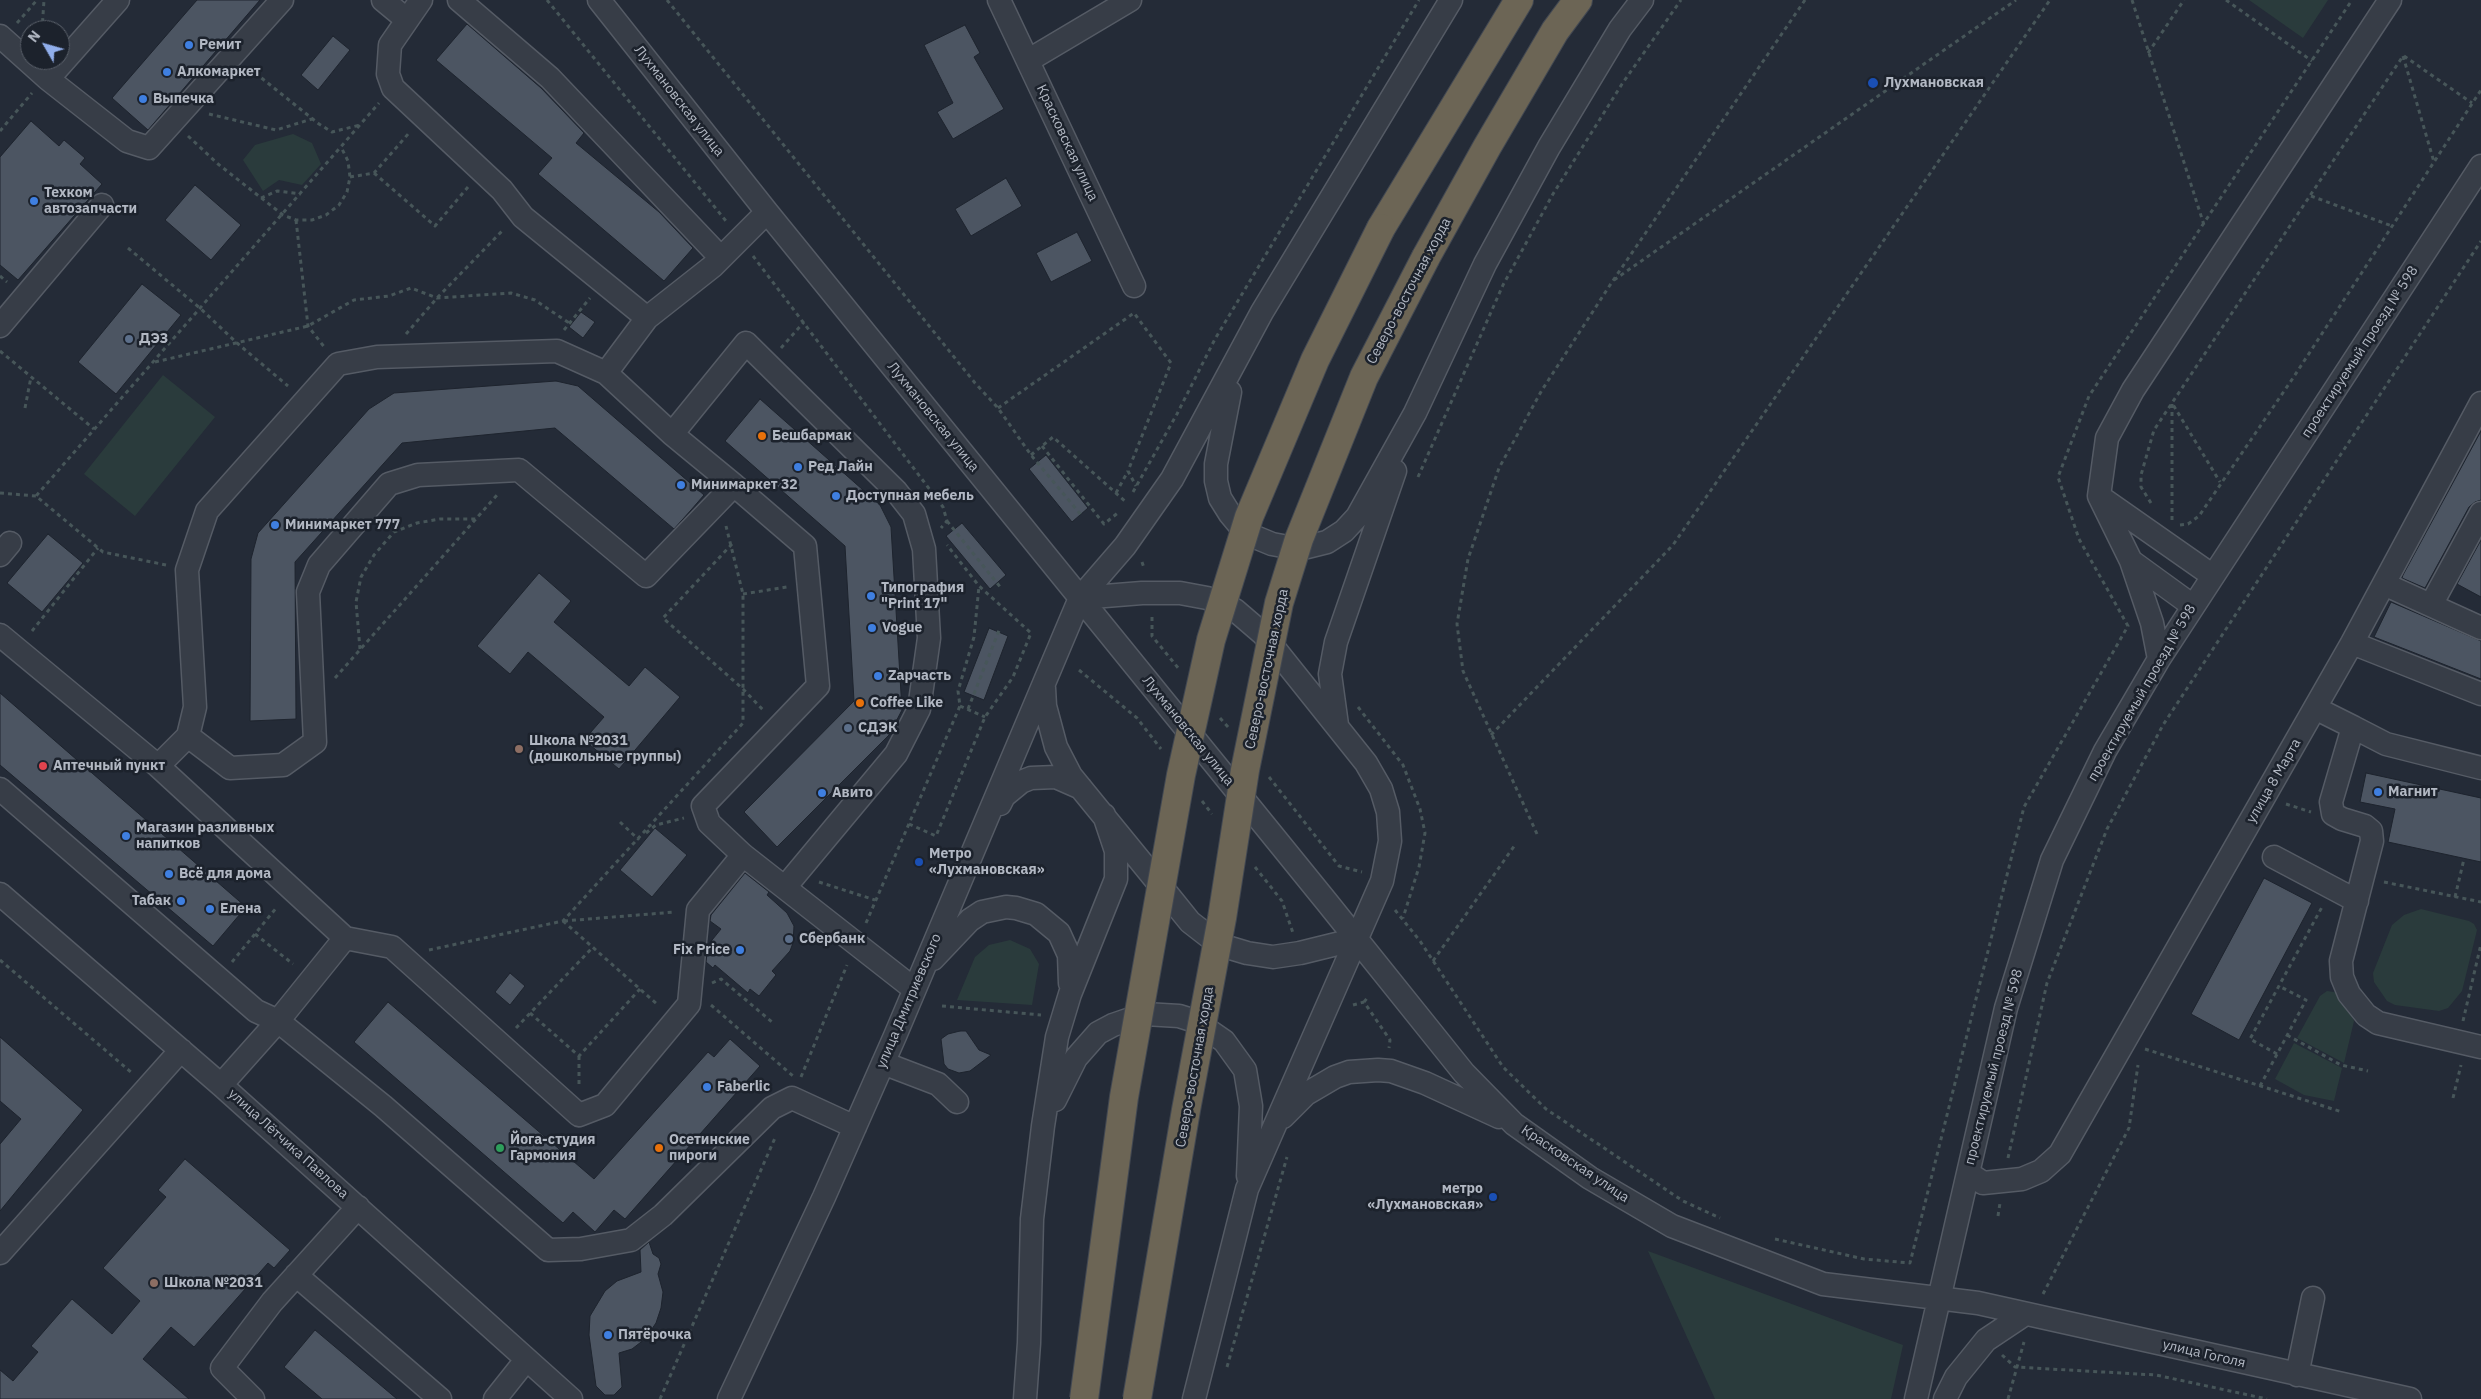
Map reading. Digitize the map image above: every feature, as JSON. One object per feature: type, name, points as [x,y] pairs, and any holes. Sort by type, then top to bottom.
[{"type":"highway","points":[[1084,1399],[1124,1097],[1181,775],[1211,640],[1253,508],[1315,360],[1381,228],[1519,0]]},
{"type":"highway","name":"Северо-восточная хорда","points":[[1137,1399],[1186,1110],[1222,918],[1245,770],[1279,603],[1300,539],[1364,377],[1426,257],[1511,106],[1555,32],[1578,0]]},
{"type":"street","points":[[44,75],[118,0]]},
{"type":"street","points":[[0,36],[44,75],[127,141],[149,148],[282,0]]},
{"type":"street","points":[[383,0],[406,19]]},
{"type":"street","points":[[421,0],[406,19],[390,45],[388,74],[393,88],[502,190],[520,212],[647,318]]},
{"type":"street","points":[[460,0],[550,78],[721,258]]},
{"type":"street","name":"Лухмановская улица","points":[[599,0],[766,212],[1270,831]]},
{"type":"street","name":"Красковская улица","points":[[998,0],[1029,60],[1134,286]]},
{"type":"street","points":[[1029,60],[1130,0]]},
{"type":"street","points":[[1451,0],[1267,304],[1239,355],[1224,413],[1216,464],[1216,481],[1220,498],[1240,526],[1255,537],[1272,544],[1288,548],[1307,547],[1327,542],[1344,531],[1357,517],[1415,413],[1485,264],[1620,29],[1642,0]]},
{"type":"street","points":[[2159,659],[2152,623],[2131,561],[2099,496],[2107,438],[2133,390],[2390,0]]},
{"type":"street","name":"проектируемый проезд № 598","points":[[1916,1399],[2006,1008],[2052,860],[2105,751],[2159,659],[2481,166]]},
{"type":"street","points":[[0,326],[102,205]]},
{"type":"street","points":[[606,373],[647,318],[721,258],[766,212]]},
{"type":"street","points":[[672,434],[746,343],[896,491],[914,514],[924,559],[929,638],[919,709],[896,754],[791,880]]},
{"type":"street","points":[[158,766],[188,736],[194,707],[188,570],[207,511],[338,364],[386,357],[557,351],[606,373],[672,434],[805,546],[818,686],[703,806],[709,823],[743,854],[791,880],[856,943],[918,980],[970,920],[982,912],[1016,908],[1036,914],[1059,933],[1066,944],[1071,974],[1070,994]]},
{"type":"street","name":"улица Дмитриевского","points":[[729,1399],[855,1127],[984,830],[1080,598],[1125,546],[1161,496],[1190,448],[1239,355]]},
{"type":"street","name":"улица 8 Марта","points":[[2003,1183],[2022,1179],[2041,1170],[2060,1154],[2352,643],[2481,404]]},
{"type":"street","points":[[1337,726],[1330,674],[1336,642],[1415,413]]},
{"type":"street","points":[[188,736],[230,768],[283,766],[315,742],[308,592],[319,565],[389,484],[418,475],[519,470],[646,576],[734,485]]},
{"type":"street","points":[[2099,496],[2213,576]]},
{"type":"street","points":[[2431,605],[2481,513]]},
{"type":"street","points":[[2131,561],[2193,606]]},
{"type":"street","points":[[2384,584],[2481,628]]},
{"type":"street","points":[[1080,598],[1142,593],[1180,593],[1207,598],[1235,610],[1263,634],[1366,763],[1380,789],[1388,812],[1390,841],[1388,860],[1382,881],[1247,1190],[1194,1399]]},
{"type":"street","points":[[0,636],[158,766],[345,938],[392,947],[579,1115],[605,1105],[690,1004],[698,910],[743,854]]},
{"type":"street","points":[[2352,643],[2481,694]]},
{"type":"street","points":[[1044,686],[1045,706],[1056,747],[1071,776],[1190,922],[1208,936],[1227,947],[1247,953],[1273,957],[1300,954],[1357,939]]},
{"type":"street","points":[[2315,708],[2386,744],[2481,768]]},
{"type":"street","points":[[2353,727],[2331,802],[2333,814],[2364,826],[2371,831],[2372,841],[2341,961],[2342,977],[2349,994],[2366,1015],[2378,1023],[2469,1044]]},
{"type":"street","points":[[984,830],[1004,796],[1021,782],[1031,778],[1056,777],[1081,788]]},
{"type":"street","points":[[0,789],[256,1011],[278,1021],[383,1106],[548,1250],[581,1249],[631,1240],[663,1215],[772,1108],[792,1098],[855,1127]]},
{"type":"street","points":[[1025,1399],[1030,1343],[1032,1219],[1043,1126],[1057,1037],[1070,994],[1116,879],[1116,851],[1104,815]]},
{"type":"street","name":"Красковская улица","points":[[1270,831],[1464,1073],[1514,1124],[1590,1178],[1672,1226],[1823,1284],[1938,1298],[1999,1308]]},
{"type":"street","points":[[2274,857],[2357,901]]},
{"type":"street","name":"улица Лётчика Павлова","points":[[0,894],[221,1084],[571,1399]]},
{"type":"street","points":[[221,1084],[278,1021],[345,938]]},
{"type":"street","points":[[1043,1126],[1076,1058],[1098,1034],[1128,1018],[1145,1014],[1179,1016],[1210,1030],[1224,1041],[1245,1070],[1252,1106],[1247,1190]]},
{"type":"street","points":[[0,1253],[181,1050]]},
{"type":"street","points":[[883,1063],[938,1084],[957,1102]]},
{"type":"street","points":[[1275,1125],[1306,1094],[1320,1084],[1349,1072],[1378,1070],[1426,1083],[1514,1124]]},
{"type":"street","points":[[1968,1173],[1984,1183],[2003,1183]]},
{"type":"street","points":[[253,1399],[222,1368],[272,1302],[358,1206]]},
{"type":"street","points":[[296,1275],[440,1399]]},
{"type":"street","points":[[2297,1375],[2313,1298]]},
{"type":"street","name":"улица Гоголя","points":[[1999,1308],[2410,1399]]},
{"type":"street","points":[[1944,1399],[1956,1377],[1986,1340],[2029,1315]]},
{"type":"street","points":[[495,1399],[526,1360]]},
{"type":"path","points":[[43,20],[44,0]]},
{"type":"path","points":[[547,0],[740,239],[944,507],[947,521],[1001,588]]},
{"type":"path","points":[[667,0],[998,408],[1031,455],[1082,516]]},
{"type":"path","points":[[1415,485],[1503,285],[1558,186],[1622,84],[1681,0]]},
{"type":"path","points":[[1538,834],[1463,671],[1458,624],[1468,559],[1499,468],[1542,390],[1612,282],[1805,0]]},
{"type":"path","points":[[1612,282],[2016,0]]},
{"type":"path","points":[[1491,735],[1673,545],[2050,0]]},
{"type":"path","points":[[2132,0],[2204,226],[2352,0]]},
{"type":"path","points":[[2148,53],[2184,0]]},
{"type":"path","points":[[2226,0],[2312,61]]},
{"type":"path","points":[[232,55],[332,132],[361,124]]},
{"type":"path","points":[[2403,56],[2472,103]]},
{"type":"path","points":[[2403,56],[2434,162]]},
{"type":"path","points":[[2155,508],[2141,487],[2140,475],[2154,430],[2312,196],[2403,56]]},
{"type":"path","points":[[0,131],[32,93],[44,75]]},
{"type":"path","points":[[36,496],[283,216],[393,88]]},
{"type":"path","points":[[2166,519],[2172,525],[2188,524],[2199,516],[2293,378],[2481,90]]},
{"type":"path","points":[[179,115],[276,130],[313,119]]},
{"type":"path","points":[[179,115],[218,164],[283,216],[296,220],[319,217],[339,205],[347,192],[350,177],[348,161],[341,147]]},
{"type":"path","points":[[350,177],[374,173],[424,116]]},
{"type":"path","points":[[374,173],[435,226],[482,171]]},
{"type":"path","points":[[261,198],[277,191],[302,194]]},
{"type":"path","points":[[2312,196],[2392,226]]},
{"type":"path","points":[[386,357],[437,298],[520,212]]},
{"type":"path","points":[[296,220],[308,326],[338,364]]},
{"type":"path","points":[[1998,1216],[2003,1183],[2047,983],[2107,829],[2163,725],[2481,241]]},
{"type":"path","points":[[128,248],[202,308],[237,343],[305,401]]},
{"type":"path","points":[[549,352],[569,323],[603,282]]},
{"type":"path","points":[[155,362],[308,326],[354,300],[389,296],[411,288],[437,298],[511,293],[535,300],[569,323]]},
{"type":"path","points":[[998,408],[1134,313],[1170,363],[1128,471],[1116,493]]},
{"type":"path","points":[[767,363],[804,322]]},
{"type":"path","points":[[0,351],[94,429]]},
{"type":"path","points":[[25,408],[31,377]]},
{"type":"path","points":[[2172,403],[2220,483]]},
{"type":"path","points":[[2172,403],[2172,525]]},
{"type":"path","points":[[1031,455],[1053,437],[1127,503]]},
{"type":"path","points":[[1042,446],[1104,524]]},
{"type":"path","points":[[314,701],[519,470]]},
{"type":"path","points":[[1128,471],[1136,486]]},
{"type":"path","points":[[0,493],[36,496],[103,552],[188,570]]},
{"type":"path","points":[[563,921],[743,723],[743,594],[732,544],[716,505]]},
{"type":"path","points":[[360,650],[356,602],[361,577],[374,555],[394,532],[417,523],[440,519],[476,520]]},
{"type":"path","points":[[938,533],[947,521]]},
{"type":"path","points":[[943,540],[979,586],[1031,632],[1036,633]]},
{"type":"path","points":[[732,544],[663,618],[743,689],[780,726]]},
{"type":"path","points":[[17,650],[98,548]]},
{"type":"path","points":[[1142,562],[1144,568]]},
{"type":"path","points":[[743,594],[808,583]]},
{"type":"path","points":[[692,989],[800,1081],[856,943],[960,706],[958,691],[974,637],[979,586]]},
{"type":"path","points":[[1767,1238],[1864,1259],[1910,1262],[2024,807],[2128,626]]},
{"type":"path","points":[[968,709],[1000,628]]},
{"type":"path","points":[[908,824],[936,836],[986,717],[1013,677],[1031,632]]},
{"type":"path","points":[[1354,700],[1404,765],[1420,809],[1424,834],[1419,867],[1403,919]]},
{"type":"path","points":[[960,706],[986,717]]},
{"type":"path","points":[[2280,802],[2320,816],[2333,814]]},
{"type":"path","points":[[638,839],[656,825],[705,813]]},
{"type":"path","points":[[620,822],[638,839]]},
{"type":"path","points":[[1433,961],[1515,846]]},
{"type":"path","points":[[2455,897],[2464,859]]},
{"type":"path","points":[[2363,877],[2481,902]]},
{"type":"path","points":[[791,880],[875,900]]},
{"type":"path","points":[[218,978],[292,889]]},
{"type":"path","points":[[2277,1054],[2250,1039],[2332,889]]},
{"type":"path","points":[[402,956],[563,921],[698,910]]},
{"type":"path","points":[[1395,910],[1433,961],[1503,1067],[1546,1109],[1682,1201],[1724,1220]]},
{"type":"path","points":[[563,921],[676,1021]]},
{"type":"path","points":[[255,934],[293,964]]},
{"type":"path","points":[[2453,1098],[2469,1044],[2481,944]]},
{"type":"path","points":[[500,1044],[593,947]]},
{"type":"path","points":[[0,960],[149,1087]]},
{"type":"path","points":[[692,989],[721,979],[772,1022]]},
{"type":"path","points":[[2260,1086],[2306,1000],[2279,986]]},
{"type":"path","points":[[530,1013],[579,1056],[640,990]]},
{"type":"path","points":[[1350,1005],[1364,1002],[1368,997]]},
{"type":"path","points":[[1364,1002],[1390,1040],[1389,1049]]},
{"type":"path","points":[[942,1006],[1041,1015]]},
{"type":"path","points":[[2287,1035],[2341,1065],[2368,1071]]},
{"type":"path","points":[[2141,1048],[2342,1112]]},
{"type":"path","points":[[2008,1399],[2029,1315],[2129,1128],[2140,1056]]},
{"type":"path","points":[[660,1399],[777,1133]]},
{"type":"path","points":[[1226,1371],[1288,1153]]},
{"type":"path","points":[[2015,1367],[2156,1375],[2267,1399]]},
{"type":"shaded area","points":[[2249,0],[2328,0],[2303,38]]},
{"type":"shaded area","points":[[293,134],[312,143],[321,164],[302,185],[279,180],[263,191],[243,160],[255,145]]},
{"type":"shaded area","points":[[163,375],[215,417],[135,516],[84,474]]},
{"type":"shaded area","points":[[2421,909],[2469,921],[2474,924],[2477,930],[2462,991],[2448,1008],[2439,1011],[2395,1005],[2387,1001],[2374,982],[2373,973],[2392,925],[2404,915]]},
{"type":"shaded area","points":[[1010,940],[1030,949],[1039,964],[1032,1005],[957,1000],[975,957],[989,945]]},
{"type":"shaded area","points":[[2327,991],[2340,993],[2354,1021],[2344,1063],[2297,1038],[2320,996]]},
{"type":"shaded area","points":[[2294,1043],[2342,1068],[2334,1101],[2304,1095],[2275,1079]]},
{"type":"shaded area","points":[[1648,1251],[1903,1345],[1891,1399],[1715,1399]]},
{"type":"building","points":[[197,0],[260,0],[148,130],[112,98]]},
{"type":"building","points":[[467,24],[541,88],[584,133],[576,143],[659,212],[693,248],[664,281],[538,174],[552,158],[436,60]]},
{"type":"building","points":[[965,25],[980,53],[974,57],[1004,109],[953,139],[937,112],[953,103],[924,45]]},
{"type":"building","points":[[333,36],[350,50],[318,90],[301,75]]},
{"type":"building","points":[[31,121],[59,146],[64,140],[85,158],[80,164],[102,184],[18,280],[0,265],[0,157]]},
{"type":"building","points":[[1006,178],[1022,206],[971,236],[955,209]]},
{"type":"building","points":[[195,185],[241,225],[211,260],[165,220]]},
{"type":"building","points":[[1077,232],[1092,261],[1051,282],[1036,253]]},
{"type":"building","name":"ДЭЗ","points":[[142,284],[181,315],[116,394],[78,362]]},
{"type":"building","points":[[581,312],[595,322],[583,338],[569,327]]},
{"type":"building","points":[[556,381],[578,386],[704,495],[674,529],[555,428],[402,443],[295,562],[296,719],[250,721],[251,559],[258,533],[369,409],[394,393]]},
{"type":"building","points":[[760,399],[880,505],[891,527],[902,710],[889,735],[777,847],[744,812],[854,701],[845,546],[725,441]]},
{"type":"building","points":[[2481,431],[2481,500],[2469,507],[2425,588],[2402,578],[2403,575]]},
{"type":"building","points":[[1046,455],[1088,508],[1072,522],[1029,469]]},
{"type":"building","points":[[962,523],[1006,575],[990,589],[946,536]]},
{"type":"building","points":[[48,534],[83,563],[42,612],[7,583]]},
{"type":"building","points":[[2481,540],[2481,597],[2457,584]]},
{"type":"building","points":[[539,573],[571,601],[554,622],[629,686],[645,667],[680,697],[619,769],[584,740],[604,717],[528,652],[510,674],[477,646]]},
{"type":"building","points":[[2391,602],[2481,641],[2481,679],[2374,637]]},
{"type":"building","points":[[989,628],[1008,636],[984,700],[964,692]]},
{"type":"building","points":[[0,693],[246,907],[213,946],[0,765]]},
{"type":"building","points":[[2366,773],[2481,798],[2481,862],[2388,842],[2395,809],[2360,802]]},
{"type":"building","points":[[655,828],[687,855],[652,897],[620,870]]},
{"type":"building","points":[[745,873],[769,892],[767,895],[787,913],[794,926],[793,943],[790,951],[772,971],[776,975],[759,996],[750,989],[748,993],[715,965],[713,968],[706,962],[708,945],[721,929],[710,921],[711,915]]},
{"type":"building","points":[[2264,878],[2312,903],[2239,1040],[2191,1014]]},
{"type":"building","points":[[510,973],[525,986],[510,1005],[495,992]]},
{"type":"building","points":[[388,1002],[594,1179],[708,1052],[714,1057],[730,1039],[760,1066],[625,1219],[614,1210],[595,1232],[573,1212],[563,1223],[354,1042]]},
{"type":"building","points":[[966,1031],[979,1050],[991,1055],[970,1071],[959,1073],[948,1069],[944,1064],[941,1039],[948,1034]]},
{"type":"building","points":[[0,1037],[83,1110],[0,1211],[0,1144],[21,1119],[0,1101]]},
{"type":"building","points":[[185,1159],[290,1250],[274,1268],[268,1263],[194,1347],[171,1327],[143,1359],[189,1399],[0,1399],[0,1370],[13,1381],[38,1352],[31,1346],[72,1299],[112,1334],[140,1301],[103,1268],[166,1197],[158,1190]]},
{"type":"building","points":[[649,1242],[653,1254],[659,1258],[661,1264],[658,1274],[663,1292],[661,1308],[656,1323],[645,1339],[632,1349],[619,1353],[622,1387],[614,1395],[605,1395],[596,1386],[589,1335],[590,1316],[605,1291],[617,1281],[641,1272],[640,1250]]},
{"type":"building","points":[[315,1330],[397,1399],[322,1399],[284,1367]]},
{"type":"place","name":"Ремит","points":[[189,45]]},
{"type":"place","name":"Алкомаркет","points":[[167,72]]},
{"type":"place","name":"Лухмановская","points":[[1873,83]]},
{"type":"place","name":"Выпечка","points":[[143,99]]},
{"type":"place","name":"Техком автозапчасти","points":[[34,201]]},
{"type":"place","name":"ДЭЗ","points":[[129,339]]},
{"type":"place","name":"Бешбармак","points":[[762,436]]},
{"type":"place","name":"Ред Лайн","points":[[798,467]]},
{"type":"place","name":"Минимаркет 32","points":[[681,485]]},
{"type":"place","name":"Доступная мебель","points":[[836,496]]},
{"type":"place","name":"Минимаркет 777","points":[[275,525]]},
{"type":"place","name":"Типография \"Print 17\"","points":[[871,596]]},
{"type":"place","name":"Vogue","points":[[872,628]]},
{"type":"place","name":"Zapчасть","points":[[878,676]]},
{"type":"place","name":"Coffee Like","points":[[860,703]]},
{"type":"place","name":"СДЭК","points":[[848,728]]},
{"type":"place","name":"Школа №2031 (дошкольные группы)","points":[[519,749]]},
{"type":"place","name":"Аптечный пункт","points":[[43,766]]},
{"type":"place","name":"Магнит","points":[[2378,792]]},
{"type":"place","name":"Авито","points":[[822,793]]},
{"type":"place","name":"Магазин разливных напитков","points":[[126,836]]},
{"type":"place","name":"Метро «Лухмановская»","points":[[919,862]]},
{"type":"place","name":"Всё для дома","points":[[169,874]]},
{"type":"place","name":"Табак","points":[[181,901]]},
{"type":"place","name":"Елена","points":[[210,909]]},
{"type":"place","name":"Сбербанк","points":[[789,939]]},
{"type":"place","name":"Fix Price","points":[[740,950]]},
{"type":"place","name":"Faberlic","points":[[707,1087]]},
{"type":"place","name":"Йога-студия Гармония","points":[[500,1148]]},
{"type":"place","name":"Осетинские пироги","points":[[659,1148]]},
{"type":"place","name":"метро «Лухмановская»","points":[[1493,1197]]},
{"type":"place","name":"Школа №2031","points":[[154,1283]]},
{"type":"place","name":"Пятёрочка","points":[[608,1335]]}]
